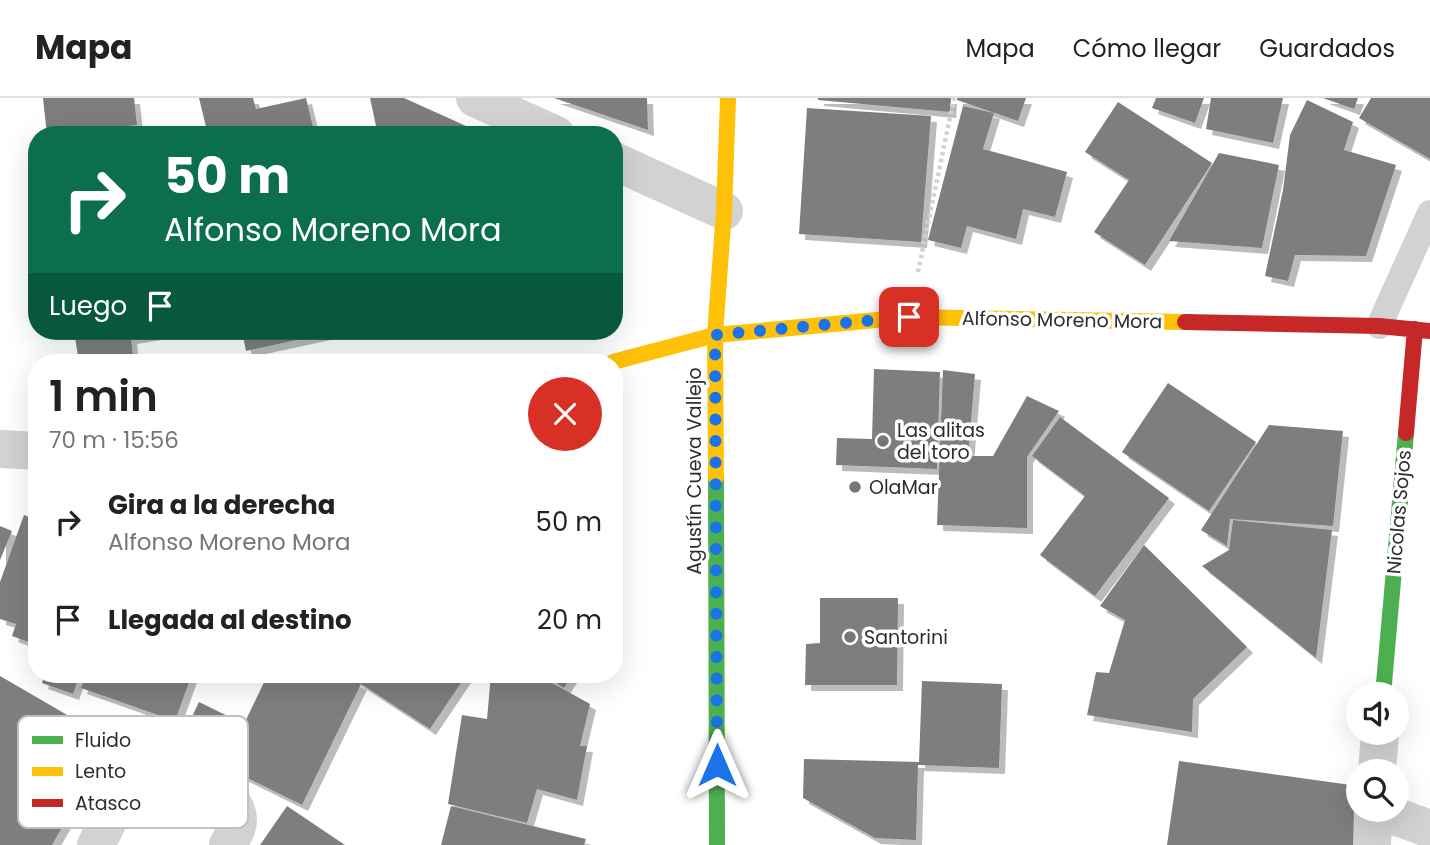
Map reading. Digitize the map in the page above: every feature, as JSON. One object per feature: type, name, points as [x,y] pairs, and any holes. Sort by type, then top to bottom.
[{"type":"street","points":[[475,98],[536,126]]},
{"type":"street","name":"Agustín Cueva Vallejo","points":[[717,845],[715,335],[724,211],[728,98]]},
{"type":"street","points":[[623,165],[724,211]]},
{"type":"street","name":"Alfonso Moreno Mora","points":[[623,359],[715,335],[909,317],[1379,326],[1423,330]]},
{"type":"street","name":"Nicolas Sojos","points":[[1384,682],[1423,330]]},
{"type":"street","points":[[0,449],[28,451]]},
{"type":"street","points":[[1372,845],[1375,822]]},
{"type":"street","points":[[1409,822],[1430,829]]},
{"type":"street","points":[[96,845],[105,828]]},
{"type":"street","points":[[228,845],[238,828]]},
{"type":"lane","points":[[1379,326],[1430,213]]},
{"type":"path","points":[[909,317],[954,98]]},
{"type":"building","points":[[43,98],[134,98],[137,125],[46,126]]},
{"type":"building","points":[[199,98],[253,98],[256,109],[306,98],[313,126],[206,126]]},
{"type":"building","points":[[370,98],[404,98],[466,126],[376,126]]},
{"type":"building","points":[[554,98],[647,98],[648,130]]},
{"type":"building","points":[[818,98],[951,98],[950,112]]},
{"type":"building","points":[[957,98],[1026,98],[1018,121]]},
{"type":"building","points":[[1156,98],[1204,98],[1195,123],[1152,108]]},
{"type":"building","points":[[1211,98],[1283,98],[1273,143],[1206,129]]},
{"type":"building","points":[[1323,98],[1358,98],[1354,109]]},
{"type":"building","points":[[1371,98],[1430,98],[1430,159],[1359,118]]},
{"type":"building","points":[[1307,100],[1353,122],[1344,150],[1396,165],[1366,256],[1295,255],[1288,281],[1265,276],[1283,190],[1290,135]]},
{"type":"building","points":[[1118,102],[1212,163],[1145,265],[1094,232],[1129,180],[1085,152]]},
{"type":"building","points":[[963,106],[994,113],[983,149],[1067,172],[1055,217],[1023,209],[1016,239],[967,226],[961,248],[928,240]]},
{"type":"building","points":[[807,108],[931,116],[921,242],[799,234]]},
{"type":"building","points":[[1219,153],[1279,165],[1262,248],[1169,241]]},
{"type":"building","points":[[75,340],[131,340],[133,354],[78,354]]},
{"type":"building","points":[[244,340],[297,340],[246,351]]},
{"type":"building","points":[[874,369],[940,372],[937,469],[836,465],[837,438],[872,439]]},
{"type":"building","points":[[943,370],[975,374],[968,456],[993,456],[1027,396],[1059,411],[1027,457],[1027,528],[937,525]]},
{"type":"building","points":[[1168,383],[1256,442],[1209,511],[1122,452]]},
{"type":"building","points":[[1060,417],[1169,498],[1095,596],[1040,555],[1085,496],[1032,456]]},
{"type":"building","points":[[1269,425],[1343,431],[1333,526],[1230,519],[1227,546],[1201,530]]},
{"type":"building","points":[[24,515],[28,517],[28,642],[12,636],[16,624],[0,619],[0,582]]},
{"type":"building","points":[[1233,520],[1332,530],[1316,658],[1202,566],[1229,550]]},
{"type":"building","points":[[0,526],[12,531],[0,560]]},
{"type":"building","points":[[1144,545],[1247,647],[1193,699],[1192,732],[1087,715],[1096,672],[1109,673],[1125,620],[1100,606]]},
{"type":"building","points":[[820,598],[898,598],[897,685],[805,685],[806,644],[820,643]]},
{"type":"building","points":[[0,676],[69,716],[18,716],[18,828],[62,828],[52,845],[0,845]]},
{"type":"building","points":[[922,681],[1002,684],[999,768],[918,765],[916,840],[875,838],[803,798],[804,759],[919,762]]},
{"type":"building","points":[[42,683],[77,683],[73,694]]},
{"type":"building","points":[[83,683],[189,683],[177,716],[161,716],[81,688]]},
{"type":"building","points":[[264,683],[361,684],[302,805],[248,778],[248,716]]},
{"type":"building","points":[[360,683],[461,683],[430,729]]},
{"type":"building","points":[[490,683],[552,683],[590,704],[580,746],[587,746],[577,800],[537,789],[527,823],[448,804],[462,715],[487,719]]},
{"type":"building","points":[[199,702],[228,716],[192,716]]},
{"type":"building","points":[[1179,761],[1346,784],[1346,822],[1356,822],[1354,845],[1167,845]]},
{"type":"building","points":[[287,806],[345,845],[260,845]]},
{"type":"building","points":[[451,806],[586,839],[584,845],[441,845]]},
{"type":"traffic: fast","points":[[1384,682],[1406,433]]},
{"type":"traffic: fast","points":[[716,477],[717,845]]},
{"type":"traffic: slow","points":[[716,477],[715,335],[724,211],[728,98]]},
{"type":"traffic: slow","points":[[623,359],[715,335],[909,317],[1185,322]]},
{"type":"traffic: jam","points":[[1185,322],[1379,326],[1430,331]]},
{"type":"traffic: jam","points":[[1406,433],[1415,329]]},
{"type":"place","name":"Las alitas del toro","points":[[883,441]]},
{"type":"place","name":"OlaMar","points":[[855,487]]},
{"type":"place","name":"Santorini","points":[[850,637]]},
{"type":"route","points":[[717,765],[715,335],[909,317]]}]
